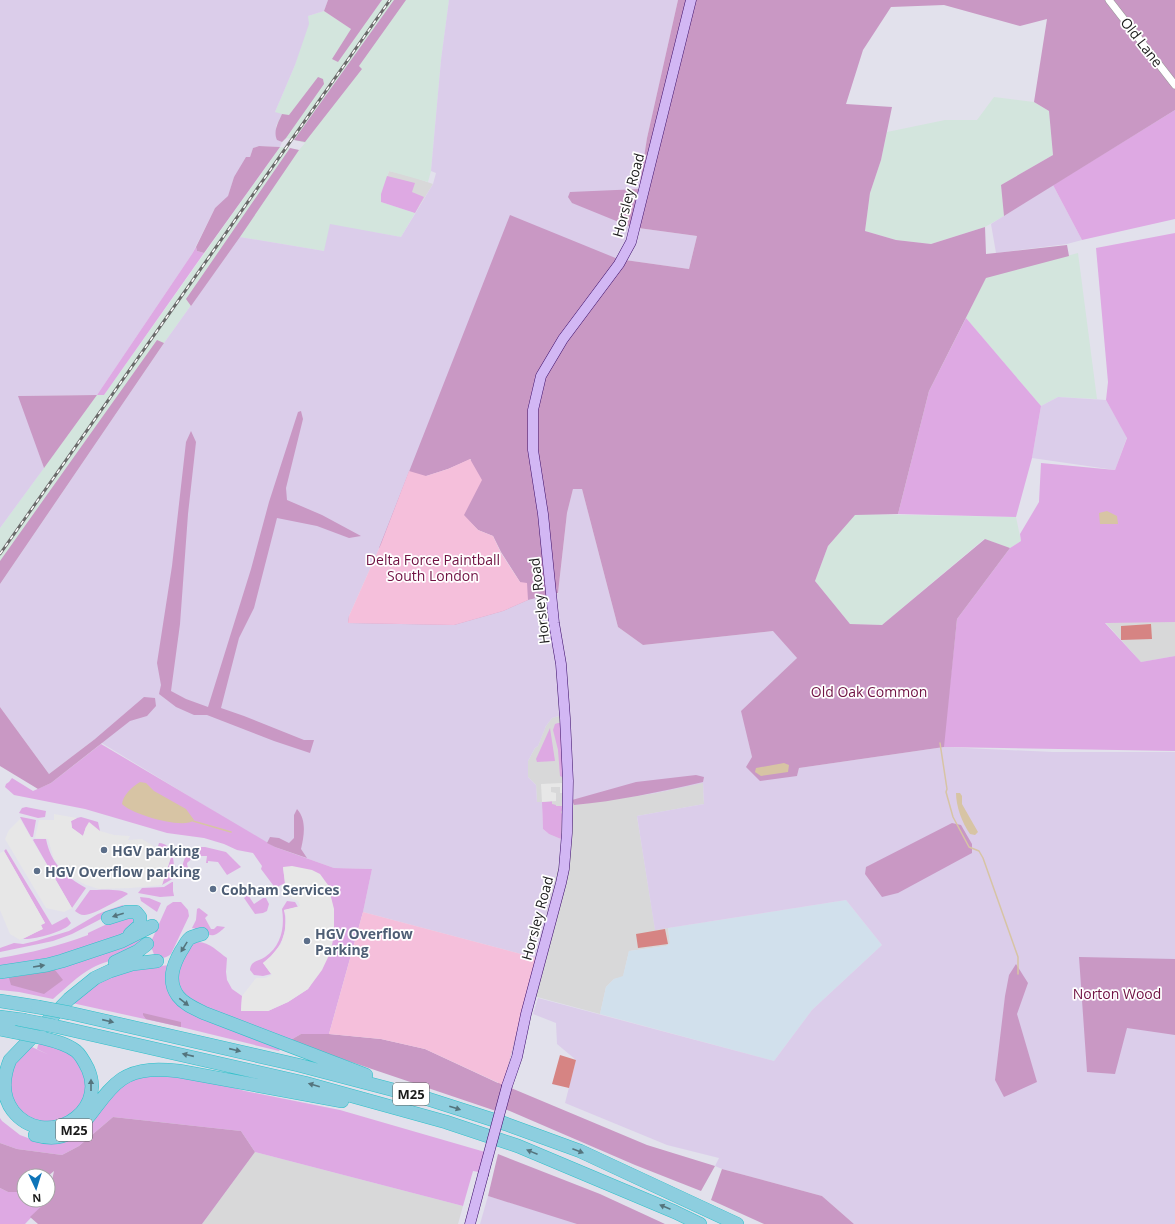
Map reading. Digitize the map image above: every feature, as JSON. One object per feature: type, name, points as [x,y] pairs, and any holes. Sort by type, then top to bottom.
[{"type":"highway","points":[[108,918],[131,911],[136,912],[141,921],[136,930],[113,944]]},
{"type":"highway","points":[[0,972],[52,964],[129,938],[152,926]]},
{"type":"highway","name":"M25","points":[[202,934],[194,936],[187,942],[174,967],[172,978],[174,987],[176,993],[184,1002],[204,1013],[428,1099]]},
{"type":"highway","points":[[0,1063],[4,1053],[13,1043],[74,984],[89,974],[138,951],[147,944]]},
{"type":"highway","name":"M25","points":[[0,1029],[14,1032],[39,1036],[63,1044],[76,1051],[85,1062],[90,1075],[91,1090],[87,1105],[78,1117],[64,1126],[46,1128],[32,1126],[21,1120],[12,1111],[6,1100],[4,1086],[5,1072],[10,1060],[21,1046],[69,999],[95,978],[117,968],[132,964],[157,961]]},
{"type":"highway","name":"M25","points":[[0,1001],[70,1013],[298,1065],[428,1099],[506,1124],[580,1151],[737,1224]]},
{"type":"highway","name":"M25","points":[[0,1017],[54,1026],[298,1081],[446,1122],[518,1146],[700,1224]]},
{"type":"highway","name":"M25","points":[[0,1105],[5,1116],[15,1126],[26,1132],[40,1136],[53,1137],[63,1135],[78,1128],[110,1089],[123,1078],[140,1072],[159,1069],[179,1071],[341,1101],[383,1105]]},
{"type":"street","name":"Horsley Road","points":[[470,1224],[507,1086],[517,1057],[526,1014],[561,883],[567,833],[568,780],[561,664],[554,623],[543,514],[533,450],[532,410],[542,376],[563,339],[619,264],[631,242],[692,0]]},
{"type":"street","name":"Old Lane","points":[[1109,0],[1175,85]]},
{"type":"shaded area","points":[[382,0],[449,0],[441,60],[431,171],[428,182],[389,171],[384,186],[381,202],[415,213],[401,237],[372,232],[324,251],[240,237],[164,343],[0,584],[0,528],[97,395],[104,395],[280,147],[299,150],[305,143],[287,138],[282,142],[275,112],[295,65],[308,16],[324,11],[351,29],[359,31]]},
{"type":"shaded area","points":[[994,97],[1034,102],[1049,111],[1053,155],[1001,185],[1004,216],[985,227],[931,244],[896,240],[865,231],[870,193],[881,160],[887,132],[945,120],[977,120]]},
{"type":"shaded area","points":[[1175,110],[1175,219],[1082,240],[1053,185]]},
{"type":"shaded area","points":[[389,171],[407,175],[433,184],[415,213],[381,194]]},
{"type":"shaded area","points":[[387,176],[415,183],[412,192],[424,197],[415,213],[381,202],[381,194]]},
{"type":"shaded area","points":[[1175,233],[1175,622],[1105,623],[1141,662],[1175,656],[1175,751],[943,747],[957,619],[1010,548],[1021,541],[1020,534],[1039,502],[1041,463],[1115,470],[1127,438],[1106,400],[1108,382],[1096,248]]},
{"type":"shaded area","points":[[196,247],[197,251],[204,253],[104,395],[97,395],[192,254]]},
{"type":"shaded area","points":[[1078,253],[1097,399],[1058,397],[1041,406],[966,318],[986,277]]},
{"type":"shaded area","points":[[966,318],[1041,406],[1032,458],[1016,517],[898,514],[929,391]]},
{"type":"shaded area","points":[[1107,511],[1117,516],[1118,524],[1100,524],[1099,513]]},
{"type":"shaded area","points":[[855,514],[1016,517],[1021,541],[1010,548],[984,539],[882,625],[850,624],[815,581],[828,546]]},
{"type":"shaded area","points":[[1105,622],[1175,622],[1175,656],[1141,662]]},
{"type":"shaded area","points":[[1151,624],[1152,639],[1121,640],[1121,626]]},
{"type":"shaded area","points":[[569,715],[574,805],[656,793],[703,782],[704,804],[637,816],[655,929],[668,928],[670,944],[666,946],[629,951],[623,977],[614,979],[606,987],[600,1014],[526,994],[560,859],[561,839],[549,834],[541,802],[537,802],[536,785],[528,777],[528,761],[535,748],[538,746],[546,726],[552,718]]},
{"type":"shaded area","points":[[560,723],[563,769],[562,777],[560,776],[558,750],[553,730],[555,724]]},
{"type":"shaded area","points":[[550,728],[555,761],[537,762],[536,759]]},
{"type":"shaded area","points":[[101,744],[275,847],[334,868],[372,869],[363,912],[329,1034],[301,1034],[289,1041],[200,1006],[184,996],[178,983],[178,971],[192,943],[202,942],[211,946],[227,958],[227,980],[232,989],[242,996],[241,1011],[268,1011],[288,1002],[308,989],[331,951],[283,867],[285,883],[276,889],[261,869],[262,866],[253,853],[237,850],[204,838],[167,833],[85,809],[14,795],[5,787],[12,778],[33,791],[51,783]]},
{"type":"shaded area","points":[[784,763],[789,765],[788,772],[761,776],[755,772],[756,768]]},
{"type":"shaded area","points":[[140,782],[146,783],[154,791],[186,809],[194,820],[188,823],[169,822],[146,816],[127,808],[122,804],[124,797]]},
{"type":"shaded area","points":[[562,783],[564,793],[560,793],[560,787],[551,787],[551,792],[556,793],[556,801],[542,802],[541,784]]},
{"type":"shaded area","points":[[956,793],[960,793],[962,796],[962,804],[978,832],[975,835],[970,834],[962,820],[958,809]]},
{"type":"shaded area","points":[[552,801],[552,804],[556,806],[565,806],[561,812],[561,839],[549,834],[543,829],[542,802]]},
{"type":"shaded area","points":[[26,807],[46,811],[45,817],[38,818],[19,813],[22,808]]},
{"type":"shaded area","name":"HGV parking","points":[[54,814],[77,818],[71,821],[72,828],[83,836],[89,822],[100,831],[114,835],[130,836],[128,840],[142,839],[157,848],[156,853],[170,852],[171,857],[162,885],[99,889],[86,885],[64,873],[54,859],[48,839],[35,838],[39,820],[54,820]]},
{"type":"shaded area","points":[[20,817],[36,820],[33,837],[31,837]]},
{"type":"shaded area","points":[[81,817],[98,822],[100,831],[86,827],[83,836],[72,828],[71,821]]},
{"type":"shaded area","name":"HGV Overflow parking","points":[[20,819],[72,908],[64,912],[46,908],[5,839],[9,830]]},
{"type":"shaded area","points":[[46,839],[51,856],[55,862],[65,874],[86,888],[72,908],[33,840]]},
{"type":"shaded area","points":[[159,843],[165,844],[169,847],[174,862],[174,878],[162,885],[171,857],[170,853],[156,853]]},
{"type":"shaded area","points":[[198,847],[205,847],[226,852],[241,867],[227,875],[218,862],[208,861],[208,863],[206,863],[207,856],[195,856],[187,863],[192,876],[182,878],[182,868],[186,856]]},
{"type":"shaded area","points":[[6,849],[52,925],[67,917],[71,923],[68,926],[48,935],[23,939],[42,929],[41,925],[45,923],[4,851]]},
{"type":"shaded area","points":[[4,851],[45,923],[41,925],[43,929],[20,940],[10,934],[0,910],[0,853]]},
{"type":"shaded area","name":"HGV Overflow Parking","points":[[292,866],[312,870],[320,874],[328,885],[334,909],[334,934],[331,951],[322,970],[308,989],[288,1002],[268,1011],[241,1011],[242,996],[256,978],[265,978],[272,975],[263,963],[281,944],[285,931],[286,916],[284,910],[300,906],[298,901],[290,898],[285,883],[283,867]]},
{"type":"shaded area","points":[[172,882],[174,896],[160,897],[138,893],[142,888],[164,887]]},
{"type":"shaded area","points":[[90,890],[116,890],[128,894],[93,913],[88,915],[80,914],[75,911]]},
{"type":"shaded area","points":[[248,895],[254,904],[263,898],[266,898],[269,904],[267,911],[255,914],[244,898]]},
{"type":"shaded area","points":[[140,897],[149,898],[161,903],[157,912],[141,901]]},
{"type":"shaded area","points":[[846,900],[882,945],[812,1010],[774,1061],[600,1014],[606,987],[614,979],[623,976],[629,951],[666,946],[670,943],[668,928]]},
{"type":"shaded area","points":[[287,901],[295,902],[298,907],[284,910],[285,925],[282,940],[275,952],[263,963],[271,974],[263,976],[254,975],[250,970],[252,964],[270,953],[275,948],[281,936],[283,923],[282,909]]},
{"type":"shaded area","points":[[173,902],[181,902],[188,910],[189,916],[171,954],[164,958],[155,957],[150,944],[167,906]]},
{"type":"shaded area","points":[[123,905],[124,907],[72,934],[53,941],[0,952],[0,948],[14,943],[23,944],[69,931],[98,914]]},
{"type":"shaded area","points":[[199,908],[208,915],[205,918],[211,929],[214,929],[217,926],[225,927],[214,935],[192,928],[196,920],[197,909]]},
{"type":"shaded area","points":[[126,915],[137,920],[127,933],[55,958],[0,967],[0,958],[66,943],[88,935],[88,933]]},
{"type":"shaded area","points":[[665,929],[668,944],[638,948],[636,934]]},
{"type":"shaded area","points":[[147,933],[143,941],[131,952],[124,956],[100,964],[87,971],[76,978],[53,999],[19,992],[0,990],[0,976]]},
{"type":"shaded area","points":[[169,965],[170,991],[280,1049],[279,1051],[181,1027],[72,1003],[87,987],[115,972]]},
{"type":"shaded area","points":[[39,1042],[62,1047],[76,1057],[85,1070],[88,1091],[70,1119],[35,1124],[10,1100],[12,1066],[28,1047],[32,1047],[49,1055],[37,1049]]},
{"type":"shaded area","points":[[560,1055],[576,1060],[569,1088],[552,1084]]},
{"type":"shaded area","points":[[158,1072],[212,1082],[245,1091],[340,1110],[485,1152],[479,1172],[473,1171],[463,1206],[255,1152],[241,1131],[113,1117],[79,1146],[62,1155],[17,1149],[0,1143],[0,1118],[20,1135],[41,1143],[65,1140],[89,1126],[119,1086],[139,1077]]},
{"type":"shaded area","points":[[255,1152],[463,1206],[458,1224],[202,1224]]},
{"type":"shaded area","points":[[0,1188],[8,1192],[16,1192],[16,1208],[40,1208],[25,1224],[0,1224]]},
{"type":"green space","points":[[0,0],[328,0],[324,11],[308,16],[309,24],[295,65],[275,112],[282,114],[276,126],[277,140],[282,142],[280,147],[259,146],[253,148],[250,157],[234,177],[228,197],[215,208],[192,254],[97,395],[19,396],[44,468],[0,528]]},
{"type":"green space","points":[[328,0],[382,0],[338,62],[332,59],[351,29],[324,11]]},
{"type":"green space","points":[[394,0],[406,0],[359,66],[362,69],[305,142],[294,140]]},
{"type":"green space","points":[[449,0],[678,0],[647,138],[631,227],[697,236],[689,269],[618,259],[381,544],[349,616],[348,623],[454,625],[503,611],[528,600],[558,594],[567,513],[573,489],[582,489],[618,627],[643,645],[774,631],[797,658],[742,711],[752,757],[797,776],[799,768],[944,747],[1053,752],[1175,752],[1175,1224],[854,1224],[822,1196],[722,1169],[715,1166],[719,1158],[667,1145],[565,1103],[576,1060],[557,1044],[556,1023],[533,1014],[538,998],[774,1061],[812,1010],[882,945],[846,900],[655,930],[637,816],[704,804],[703,783],[656,793],[574,805],[572,801],[569,715],[552,718],[546,726],[538,746],[535,748],[528,761],[528,777],[536,785],[537,802],[542,802],[543,829],[549,834],[561,839],[560,859],[536,958],[363,912],[372,869],[334,868],[275,847],[95,739],[49,774],[0,707],[0,584],[164,343],[240,237],[324,251],[330,224],[401,237],[433,184],[436,173],[431,171],[441,60]]},
{"type":"green space","name":"Old Oak Common","points":[[678,0],[1175,0],[1175,110],[1004,216],[1001,185],[1053,155],[1049,111],[1034,102],[1047,19],[1020,26],[944,5],[891,7],[863,50],[846,104],[892,107],[881,160],[870,193],[865,231],[896,240],[931,244],[985,227],[986,254],[1067,245],[1069,256],[986,278],[929,391],[898,514],[855,515],[828,546],[815,581],[850,624],[882,625],[985,539],[1010,548],[957,619],[944,747],[799,768],[797,776],[760,781],[746,767],[752,757],[741,711],[797,658],[773,631],[643,645],[618,627],[582,489],[573,489],[567,513],[558,593],[528,600],[503,611],[454,625],[348,623],[349,616],[520,582],[493,536],[478,530],[470,522],[379,548],[510,215],[618,259],[689,269],[697,236],[631,227],[572,203],[568,197],[570,192],[639,189],[647,138]],"holes":[[[471,459],[452,498],[426,476],[448,469]]]},
{"type":"green space","points":[[318,77],[323,79],[324,84],[286,138],[282,142],[277,140],[276,130],[282,114],[289,115]]},
{"type":"green space","points":[[259,146],[280,147],[204,253],[197,251],[196,247],[215,208],[228,196],[234,177],[246,157],[250,157],[253,148]]},
{"type":"green space","points":[[290,148],[299,150],[191,306],[186,299]]},
{"type":"green space","points":[[1053,185],[1082,240],[1067,244],[996,253],[991,224]]},
{"type":"green space","points":[[157,340],[164,343],[0,584],[0,561]]},
{"type":"green space","points":[[97,395],[44,468],[18,396]]},
{"type":"green space","points":[[1058,397],[1106,400],[1127,437],[1115,470],[1032,458],[1041,406]]},
{"type":"green space","points":[[301,411],[303,419],[286,488],[287,500],[322,515],[361,536],[349,538],[317,526],[277,518],[254,608],[239,638],[221,708],[304,740],[314,740],[310,753],[274,741],[207,715],[194,715],[176,707],[159,694],[161,685],[157,663],[172,566],[186,442],[191,431],[196,442],[188,514],[180,624],[171,691],[186,699],[208,707],[251,569],[269,502],[298,412]]},
{"type":"green space","name":"Delta Force Paintball South London","points":[[470,459],[482,480],[464,515],[478,530],[493,536],[501,553],[520,582],[527,583],[528,600],[503,611],[454,625],[348,623],[349,616],[381,544],[409,471],[426,476],[448,469]]},
{"type":"green space","points":[[144,697],[155,698],[156,706],[147,716],[130,721],[51,783],[38,789],[0,766],[0,707],[49,774],[95,739]]},
{"type":"green space","points":[[696,775],[704,777],[703,782],[622,799],[574,805],[572,800],[636,782]]},
{"type":"green space","points":[[297,809],[302,818],[304,828],[301,849],[307,858],[267,843],[270,837],[279,838],[289,843],[294,838],[294,815]]},
{"type":"green space","points":[[952,823],[961,825],[972,844],[972,853],[898,893],[882,897],[865,874],[866,867]]},
{"type":"green space","points":[[363,912],[536,958],[503,1085],[425,1049],[381,1039],[329,1034]]},
{"type":"green space","name":"Norton Wood","points":[[1079,957],[1175,959],[1175,1035],[1127,1028],[1115,1074],[1087,1072]]},
{"type":"green space","points":[[1016,964],[1028,983],[1017,1014],[1037,1082],[1004,1097],[995,1080],[1005,996],[1009,975]]},
{"type":"green space","points":[[55,970],[63,980],[44,994],[11,985],[9,978]]},
{"type":"green space","points":[[143,1013],[181,1022],[181,1027],[146,1019]]},
{"type":"green space","points":[[520,1020],[496,1111],[289,1041],[301,1034],[329,1034],[381,1039],[425,1049],[498,1083]]},
{"type":"green space","points":[[511,1088],[647,1145],[715,1166],[701,1191],[635,1165],[505,1109]]},
{"type":"green space","points":[[113,1117],[241,1131],[255,1152],[202,1224],[38,1224],[30,1217],[40,1208],[56,1208],[56,1168],[16,1168],[16,1192],[8,1192],[0,1188],[0,1143],[17,1149],[62,1155],[79,1146]]},
{"type":"green space","points":[[498,1154],[600,1194],[665,1224],[577,1224],[488,1196]]},
{"type":"green space","points":[[722,1169],[822,1196],[854,1224],[764,1224],[711,1200]]},
{"type":"green space","points":[[488,1196],[580,1224],[480,1224]]},
{"type":"waterway","points":[[940,743],[947,789],[946,792],[953,817],[969,847],[979,851],[983,858],[1018,957],[1018,974]]},
{"type":"waterway","points":[[193,821],[231,832]]},
{"type":"railway","points":[[0,554],[390,0]]},
{"type":"place","name":"HGV parking","points":[[104,850]]},
{"type":"place","name":"HGV Overflow parking","points":[[37,871]]},
{"type":"place","name":"Cobham Services","points":[[213,889]]},
{"type":"place","name":"HGV Overflow Parking","points":[[307,941]]}]
